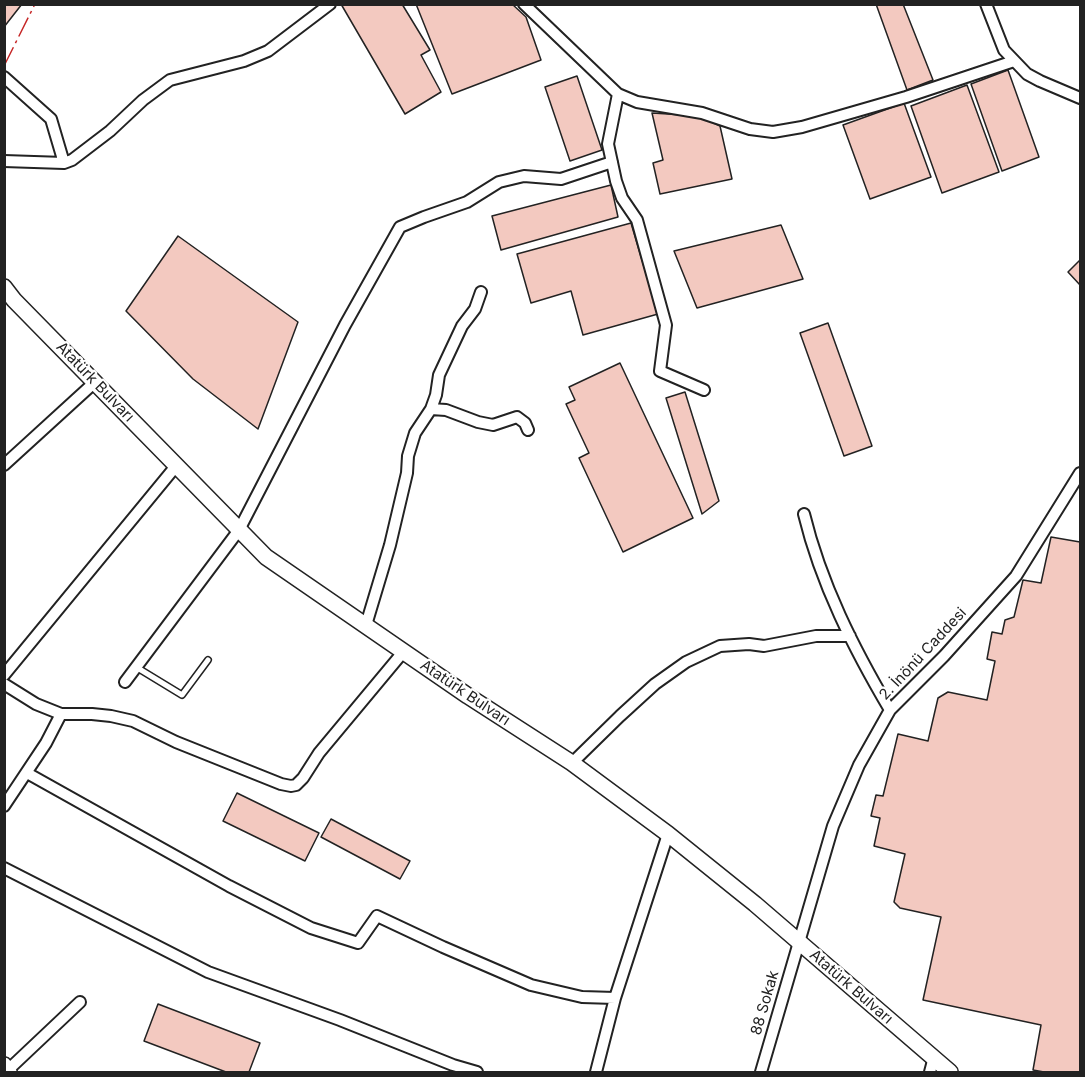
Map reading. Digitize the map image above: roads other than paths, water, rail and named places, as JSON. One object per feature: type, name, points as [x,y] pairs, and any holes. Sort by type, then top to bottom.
[{"type":"street","points":[[4,161],[63,163],[72,160],[170,80],[244,61],[268,51],[330,4]]},
{"type":"street","points":[[524,4],[618,94],[637,102],[702,113],[750,129],[773,132],[802,127],[906,97],[1014,61]]},
{"type":"street","points":[[986,4],[1004,50],[1014,61],[1040,81],[1080,98]]},
{"type":"street","points":[[4,77],[51,119],[63,163]]},
{"type":"street","points":[[618,94],[609,144],[622,198],[637,220],[666,325],[660,371],[704,390]]},
{"type":"street","points":[[125,682],[239,530],[345,325],[400,227],[467,202],[499,182],[524,176],[561,179],[612,162]]},
{"type":"street","name":"Atatürk Bulvarı","points":[[4,287],[14,300],[266,557],[468,696],[572,764],[668,834],[799,941],[932,1065],[950,1072]]},
{"type":"street","points":[[366,625],[390,545],[408,456],[415,433],[430,409],[436,395],[439,375],[462,326],[475,309],[481,292]]},
{"type":"street","points":[[4,465],[94,382]]},
{"type":"street","points":[[430,409],[447,410],[493,425],[517,417],[525,423],[528,430]]},
{"type":"street","points":[[4,675],[176,465]]},
{"type":"street","name":"2. İnönü Caddesi","points":[[799,941],[833,826],[859,765],[890,710],[944,657],[1016,576],[1080,473]]},
{"type":"street","points":[[804,514],[812,545],[827,584],[863,664],[890,710]]},
{"type":"street","points":[[572,764],[655,684],[686,662],[720,646],[749,644],[764,646],[816,636],[850,636]]},
{"type":"street","points":[[4,684],[36,704],[61,714],[92,714],[133,721],[185,746],[291,786],[296,785],[303,778],[320,753],[404,651]]},
{"type":"street","points":[[4,806],[46,743],[61,714]]},
{"type":"street","points":[[27,773],[229,886],[311,928],[358,943],[376,916],[531,985],[582,997],[615,999]]},
{"type":"street","points":[[596,1072],[615,999],[668,834]]},
{"type":"street","points":[[4,868],[208,972],[340,1020],[453,1065],[477,1072]]},
{"type":"street","name":"88 Sokak","points":[[761,1072],[799,941]]},
{"type":"street","points":[[7,1069],[80,1002]]},
{"type":"lane","points":[[136,667],[182,695],[208,660]]}]
